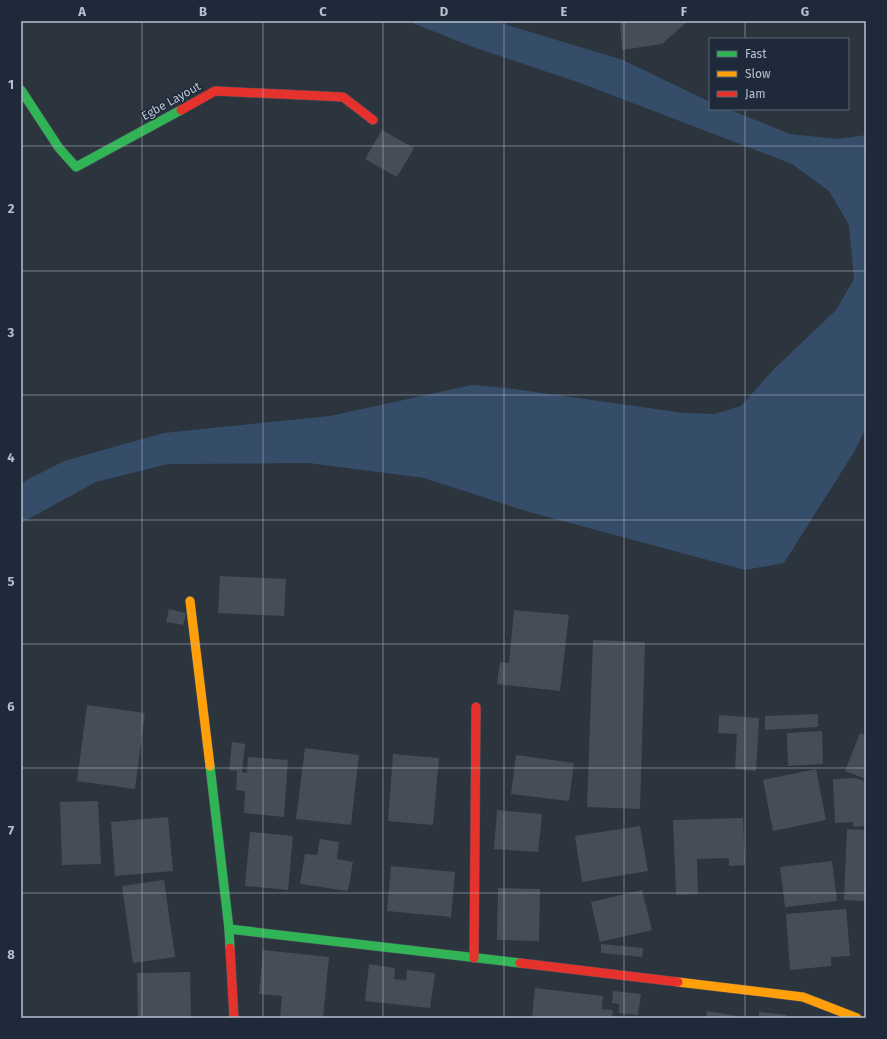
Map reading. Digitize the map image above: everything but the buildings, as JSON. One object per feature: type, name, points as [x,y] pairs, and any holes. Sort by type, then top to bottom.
[{"type":"street","name":"Egbe Layout","points":[[21,90],[59,148],[76,167],[215,91],[343,97],[373,120]]},
{"type":"street","points":[[190,601],[229,929],[234,1018]]},
{"type":"street","points":[[474,958],[476,708]]},
{"type":"street","points":[[229,929],[803,997],[857,1018]]},
{"type":"water","points":[[412,21],[494,21],[623,60],[709,102],[709,110],[730,110],[790,134],[838,139],[866,135],[866,428],[854,452],[784,563],[745,570],[529,512],[424,478],[309,463],[168,464],[96,482],[21,523],[21,483],[64,461],[164,433],[330,416],[472,385],[514,389],[684,413],[715,414],[741,406],[774,369],[836,310],[854,279],[849,225],[829,191],[792,164],[583,84],[473,47],[415,24]]},
{"type":"traffic: fast","points":[[21,90],[59,148],[76,167],[181,110]]},
{"type":"traffic: fast","points":[[210,766],[230,948]]},
{"type":"traffic: fast","points":[[229,929],[520,963]]},
{"type":"traffic: slow","points":[[190,601],[210,766]]},
{"type":"traffic: slow","points":[[678,982],[803,997],[857,1018]]},
{"type":"traffic: jam","points":[[181,110],[215,91],[343,97],[373,120]]},
{"type":"traffic: jam","points":[[474,958],[476,707]]},
{"type":"traffic: jam","points":[[230,948],[234,1018]]},
{"type":"traffic: jam","points":[[520,963],[678,982]]}]
